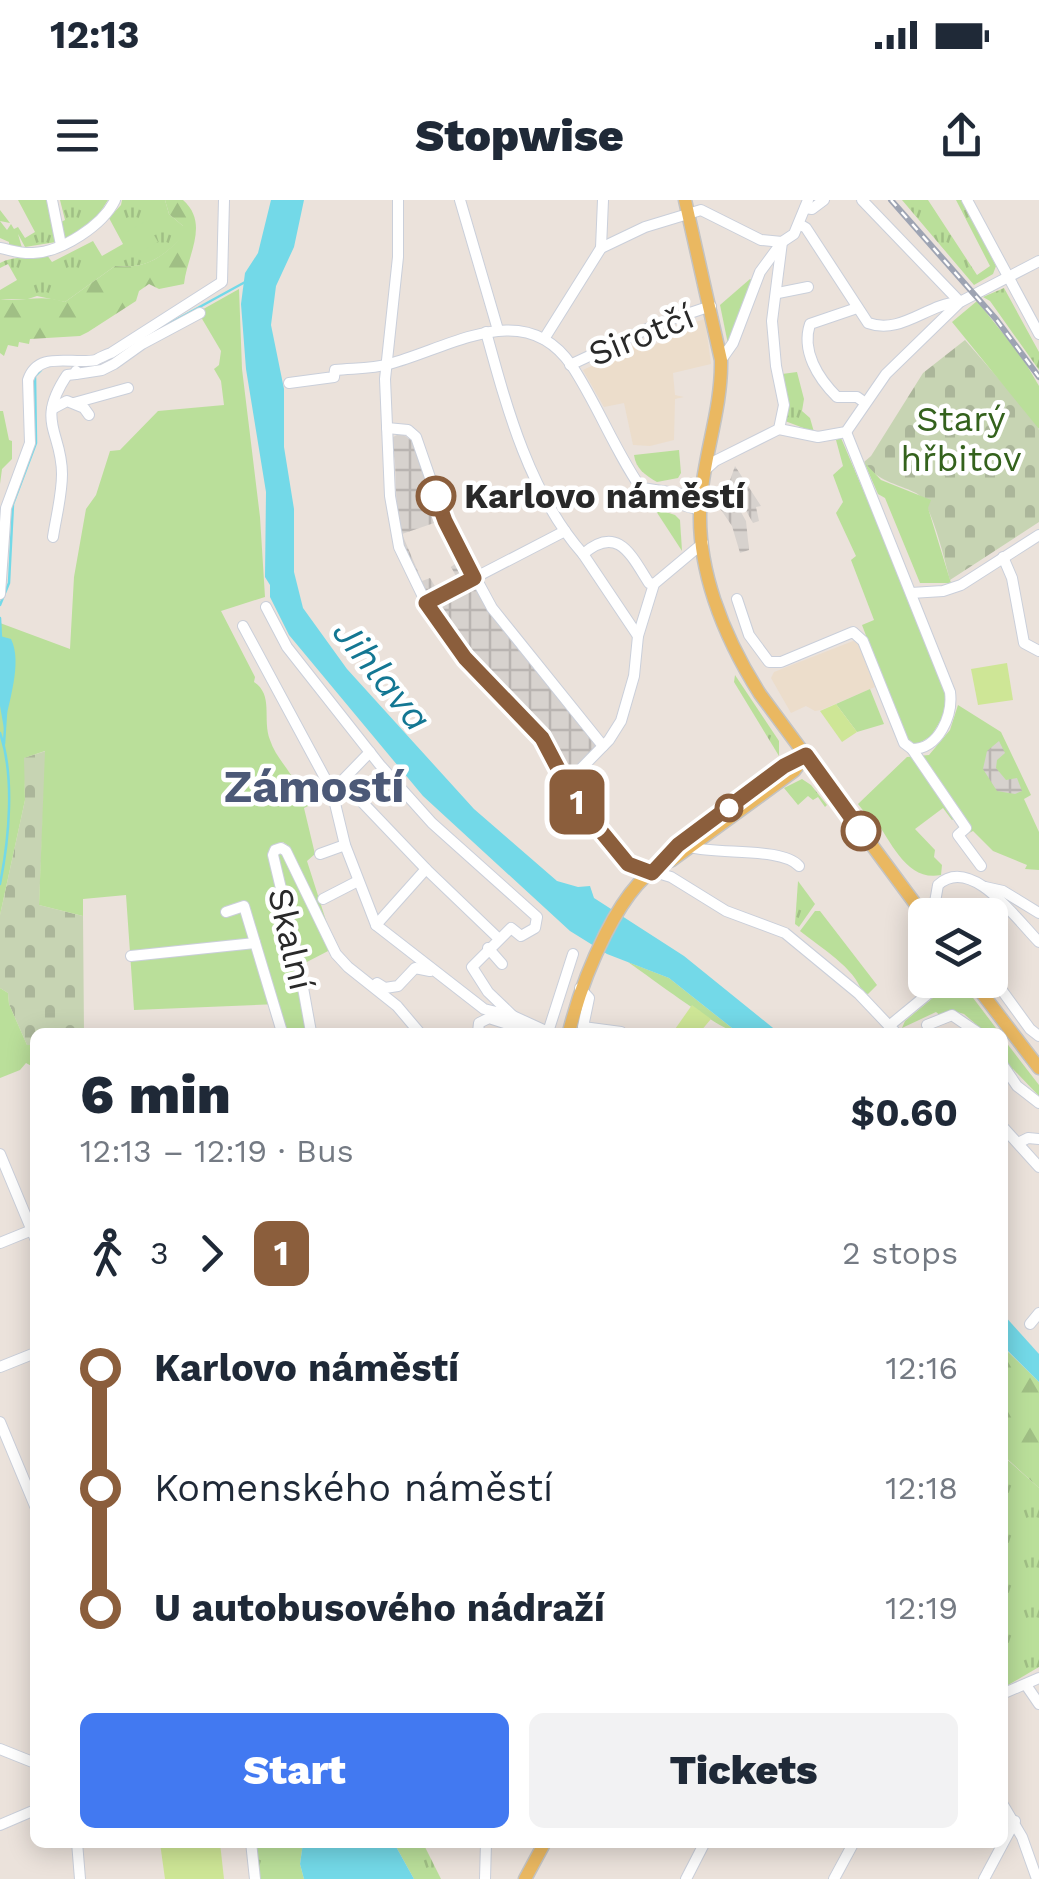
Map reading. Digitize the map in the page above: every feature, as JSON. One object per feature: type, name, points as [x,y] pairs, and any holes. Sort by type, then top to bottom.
[{"type":"main road","points":[[687,206],[721,360],[721,382],[700,504],[703,543],[718,613],[740,662],[910,898]]},
{"type":"main road","points":[[784,726],[789,769]]},
{"type":"main road","points":[[657,868],[708,835],[806,755]]},
{"type":"main road","points":[[576,1028],[580,988],[620,910],[668,854],[789,769],[819,773]]},
{"type":"main road","points":[[986,998],[1039,1068]]},
{"type":"main road","points":[[525,1879],[542,1848]]},
{"type":"street","points":[[52,200],[60,245]]},
{"type":"street","points":[[0,248],[33,253],[60,245],[98,223],[115,200]]},
{"type":"street","points":[[53,538],[62,472],[51,430],[52,408],[66,375],[111,353],[222,282],[224,200]]},
{"type":"street","points":[[398,200],[398,257],[386,365],[395,534],[426,603],[465,658],[542,738],[566,784],[628,864],[634,892]]},
{"type":"street","points":[[460,200],[531,472],[564,532],[638,636]]},
{"type":"street","points":[[544,339],[601,248],[603,200]]},
{"type":"street","points":[[721,360],[733,343],[760,272],[782,242],[794,234],[807,204],[812,209],[824,200]]},
{"type":"street","points":[[862,200],[960,302]]},
{"type":"street","points":[[967,200],[1039,334]]},
{"type":"street","points":[[601,248],[687,206],[707,212],[760,240],[782,242]]},
{"type":"street","points":[[800,224],[868,323],[882,328],[960,302]]},
{"type":"street","points":[[778,429],[784,406],[772,336],[782,242]]},
{"type":"street","points":[[704,472],[714,461],[778,429],[818,437],[846,432],[886,374],[960,302],[1039,261]]},
{"type":"street","points":[[778,293],[808,287]]},
{"type":"street","name":"Sirotčí","points":[[570,365],[660,322],[712,306]]},
{"type":"street","points":[[857,308],[810,324],[807,336],[814,368],[827,387],[837,397],[857,397],[864,402]]},
{"type":"street","points":[[0,594],[6,508],[30,444],[30,374],[44,362],[102,370],[200,313]]},
{"type":"street","points":[[289,383],[334,377],[335,370],[386,365],[492,331],[526,332],[544,339],[570,365],[640,488],[650,497],[700,504]]},
{"type":"street","points":[[74,403],[128,388]]},
{"type":"street","points":[[52,408],[55,410],[68,401],[89,415]]},
{"type":"street","points":[[387,428],[408,430],[416,437],[445,521],[492,608],[603,746]]},
{"type":"street","points":[[846,432],[951,701],[936,738],[925,748],[908,746]]},
{"type":"street","points":[[426,603],[564,532]]},
{"type":"street","points":[[911,592],[951,589],[1039,535]]},
{"type":"street","points":[[583,554],[598,543],[616,542],[630,553],[654,584]]},
{"type":"street","points":[[566,784],[621,721],[628,704],[638,636],[654,584],[703,543]]},
{"type":"street","points":[[1003,557],[1012,578],[1024,643],[1039,651]]},
{"type":"street","points":[[737,600],[749,635],[769,662],[781,662],[852,632],[863,641],[908,746],[966,828],[958,835],[981,866]]},
{"type":"street","points":[[266,607],[287,647],[432,823],[537,917],[534,928],[521,936],[510,928],[472,967],[512,1019],[527,1028]]},
{"type":"street","points":[[243,626],[332,790],[345,845],[376,925],[484,1009],[536,1028]]},
{"type":"street","points":[[332,790],[370,752]]},
{"type":"street","points":[[342,781],[498,938]]},
{"type":"street","points":[[320,854],[345,845]]},
{"type":"street","points":[[690,848],[784,855],[799,866]]},
{"type":"street","name":"Skalní","points":[[310,1028],[274,850],[286,851],[336,954],[348,967],[353,965],[385,988],[398,986],[415,968],[431,970]]},
{"type":"street","points":[[628,864],[657,868],[742,919],[785,933],[859,994],[891,1028]]},
{"type":"street","points":[[376,925],[426,869]]},
{"type":"street","points":[[935,898],[942,881],[966,876],[1039,913]]},
{"type":"street","points":[[322,899],[358,882]]},
{"type":"street","points":[[984,886],[1039,942]]},
{"type":"street","points":[[226,912],[244,906],[281,1028]]},
{"type":"street","points":[[132,956],[255,943]]},
{"type":"street","points":[[488,948],[502,964]]},
{"type":"street","points":[[547,1028],[570,959]]},
{"type":"street","points":[[348,967],[397,1006],[415,1028]]},
{"type":"street","points":[[1008,997],[1039,1036]]},
{"type":"street","points":[[893,1028],[926,998]]},
{"type":"street","points":[[927,1026],[952,1015],[971,1028]]},
{"type":"street","points":[[478,1028],[479,1023],[489,1018],[512,1019]]},
{"type":"street","points":[[504,1028],[512,1019]]},
{"type":"street","points":[[1008,1073],[1016,1086],[1039,1103]]},
{"type":"street","points":[[1008,1131],[1039,1166]]},
{"type":"street","points":[[1020,1142],[1028,1138],[1039,1140]]},
{"type":"street","points":[[0,1154],[30,1227]]},
{"type":"street","points":[[0,1243],[30,1235]]},
{"type":"street","points":[[1030,1324],[1039,1313]]},
{"type":"street","points":[[0,1366],[30,1355]]},
{"type":"street","points":[[0,1422],[30,1494]]},
{"type":"street","points":[[1008,1692],[1039,1678]]},
{"type":"street","points":[[1026,1685],[1039,1704]]},
{"type":"street","points":[[0,1749],[30,1756]]},
{"type":"street","points":[[1008,1811],[1037,1879]]},
{"type":"street","points":[[0,1825],[30,1812]]},
{"type":"street","points":[[1008,1834],[1015,1821]]},
{"type":"street","points":[[77,1848],[80,1879]]},
{"type":"street","points":[[252,1848],[255,1879]]},
{"type":"street","points":[[485,1879],[486,1848]]},
{"type":"street","points":[[686,1879],[702,1848]]},
{"type":"street","points":[[834,1879],[851,1848]]},
{"type":"street","points":[[984,1879],[1001,1848]]},
{"type":"shaded area","points":[[705,319],[711,364],[673,373],[675,395],[684,397],[675,399],[674,440],[650,446],[633,445],[624,403],[604,407],[583,370],[644,341],[648,348],[667,339],[666,331]]},
{"type":"shaded area","points":[[401,433],[412,441],[439,521],[463,573],[457,578],[451,567],[456,563],[437,522],[402,534],[422,581],[430,578],[436,588],[433,594],[425,591],[404,548],[397,518],[391,444],[393,437]]},
{"type":"shaded area","points":[[735,466],[761,506],[756,507],[759,521],[753,523],[734,490],[727,489]]},
{"type":"shaded area","points":[[720,497],[733,498],[746,521],[749,550],[740,553],[732,526],[719,507]]},
{"type":"shaded area","points":[[471,584],[595,743],[596,748],[574,773],[565,772],[544,735],[465,651],[435,610],[435,603]]},
{"type":"shaded area","points":[[853,641],[858,643],[875,687],[821,710],[806,706],[791,713],[771,678],[774,672]]},
{"type":"shaded area","points":[[999,741],[1005,753],[997,760],[996,768],[1006,780],[1017,778],[1022,791],[1015,794],[997,791],[983,769],[987,751]]},
{"type":"green space","points":[[18,200],[50,200],[57,224],[65,220],[60,200],[108,200],[97,217],[61,245],[56,242],[25,247],[18,234],[22,248],[9,245],[0,238],[0,221],[7,230],[11,224],[14,229],[18,227],[25,238],[35,232]]},
{"type":"green space","points":[[122,200],[165,200],[169,214],[183,226],[183,237],[153,260],[136,266],[115,266],[65,302],[37,296],[0,299],[0,290],[17,280],[8,264],[0,268],[0,263],[47,255],[52,262],[93,241],[102,256],[123,244],[109,218]]},
{"type":"green space","points":[[165,200],[183,200],[195,219],[195,240],[184,284],[159,289],[149,284],[139,291],[136,301],[80,336],[30,339],[29,344],[19,342],[18,347],[8,345],[4,356],[0,353],[0,299],[65,302],[115,266],[145,264],[160,256],[183,236],[183,226],[169,214]]},
{"type":"green space","points":[[902,200],[928,200],[977,275],[990,266],[956,200],[963,200],[996,266],[993,274],[974,285]]},
{"type":"green space","points":[[146,221],[158,242],[137,254],[125,233]]},
{"type":"green space","points":[[752,280],[728,344],[720,305]]},
{"type":"green space","points":[[1004,288],[1039,352],[1039,370],[990,301],[983,297]]},
{"type":"green space","points":[[239,289],[242,369],[260,517],[265,597],[221,611],[255,677],[254,682],[264,694],[270,740],[291,775],[286,779],[292,786],[299,783],[312,804],[304,808],[315,854],[307,861],[329,930],[290,847],[283,842],[273,847],[306,1028],[286,1028],[278,1004],[134,1010],[126,895],[83,899],[83,916],[39,905],[45,751],[24,758],[25,800],[0,915],[0,623],[70,649],[74,577],[86,509],[96,495],[110,451],[120,450],[158,411],[224,405],[221,381],[214,369],[219,365],[221,351],[198,312]]},
{"type":"green space","points":[[977,301],[1022,357],[1039,386],[1039,429],[952,322]]},
{"type":"green space","name":"Starý hřbitov","points":[[965,340],[1036,422],[1039,522],[950,580],[937,532],[922,498],[881,478],[864,462],[923,373]]},
{"type":"green space","points":[[797,372],[804,399],[802,411],[810,418],[814,432],[785,421],[782,374]]},
{"type":"green space","points":[[0,411],[12,441],[12,459],[2,469],[0,484]]},
{"type":"green space","points":[[841,438],[947,699],[931,736],[916,745],[904,736],[862,625],[874,620],[851,560],[856,556],[836,513],[843,502],[833,475],[843,466],[836,440]]},
{"type":"green space","points":[[679,450],[678,478],[657,482],[642,471],[634,455]]},
{"type":"green space","points":[[864,462],[881,480],[931,500],[928,508],[951,583],[920,583],[885,498],[878,494]]},
{"type":"green space","points":[[654,508],[680,520],[682,551]]},
{"type":"green space","points":[[1007,663],[1013,700],[978,705],[971,669]]},
{"type":"green space","points":[[735,675],[779,741],[779,756],[734,682]]},
{"type":"green space","points":[[870,689],[884,724],[857,732],[836,704]]},
{"type":"green space","points":[[836,704],[857,732],[842,742],[820,711]]},
{"type":"green space","points":[[958,705],[1001,732],[1031,795],[1024,799],[1039,832],[1039,870],[1025,869],[1027,865],[993,851],[973,831],[969,833],[958,817],[952,820],[943,808],[915,829],[935,850],[934,857],[942,865],[941,875],[919,873],[858,804],[907,757],[929,755],[950,730]]},
{"type":"green space","points":[[46,751],[39,905],[83,916],[84,1028],[30,1028],[30,1046],[9,1004],[8,993],[0,988],[0,915],[25,800],[23,758]]},
{"type":"green space","points":[[802,779],[811,785],[825,807],[818,797],[813,800],[808,796],[798,805],[784,788]]},
{"type":"green space","points":[[282,851],[330,950],[303,964],[276,853]]},
{"type":"green space","points":[[798,881],[815,904],[799,927],[795,924]]},
{"type":"green space","points":[[815,911],[820,911],[877,985],[868,994],[862,992],[845,966],[800,931]]},
{"type":"green space","points":[[628,962],[669,978],[732,1028],[701,1013]]},
{"type":"green space","points":[[0,988],[8,993],[9,1004],[30,1045],[30,1065],[26,1063],[20,1070],[0,1078]]},
{"type":"green space","points":[[933,998],[973,998],[996,1028],[980,1028],[954,1011],[941,1016],[936,1012],[902,1028]]},
{"type":"green space","points":[[692,1005],[711,1019],[703,1028],[676,1028]]},
{"type":"green space","points":[[1008,1045],[1039,1085],[1039,1096],[1013,1069],[1010,1071]]},
{"type":"green space","points":[[1008,1352],[1039,1382],[1039,1488],[1008,1460]]},
{"type":"green space","points":[[1008,1460],[1039,1488],[1039,1667],[1008,1685]]},
{"type":"green space","points":[[161,1848],[221,1848],[224,1879],[165,1879]]},
{"type":"green space","points":[[257,1848],[302,1848],[300,1864],[304,1879],[260,1879]]},
{"type":"green space","points":[[397,1848],[426,1848],[441,1879],[414,1879]]},
{"type":"water","points":[[271,200],[304,200],[294,247],[276,286],[271,325],[284,389],[284,447],[294,509],[294,572],[303,608],[347,669],[474,809],[557,881],[590,886],[594,898],[684,956],[773,1028],[732,1028],[669,978],[607,954],[570,931],[423,796],[289,635],[270,597],[265,577],[266,492],[246,369],[241,304],[245,273],[258,253]]},
{"type":"water","points":[[0,636],[11,639],[16,660],[4,729],[0,706]]},
{"type":"water","points":[[1008,1320],[1039,1354],[1039,1382],[1008,1351]]},
{"type":"water","points":[[302,1848],[397,1848],[414,1879],[304,1879],[300,1864]]},
{"type":"waterway","points":[[154,332],[247,281]]},
{"type":"waterway","points":[[0,605],[9,583],[13,504],[36,443],[35,376],[41,370]]},
{"type":"waterway","points":[[0,618],[1,639]]},
{"type":"waterway","points":[[4,744],[6,712]]},
{"type":"waterway","points":[[0,733],[8,769],[9,808],[0,884]]},
{"type":"railway","points":[[891,200],[996,319],[1039,377]]},
{"type":"bus line","name":"1","points":[[436,496],[474,578],[426,603],[465,658],[542,738],[573,797],[628,864],[652,873],[678,845],[784,766],[806,755],[861,831]]},
{"type":"place","name":"Karlovo náměstí","points":[[436,496]]},
{"type":"district","name":"Zámostí","points":[[314,786]]},
{"type":"water label","name":"Jihlava","points":[[382,675]]}]
